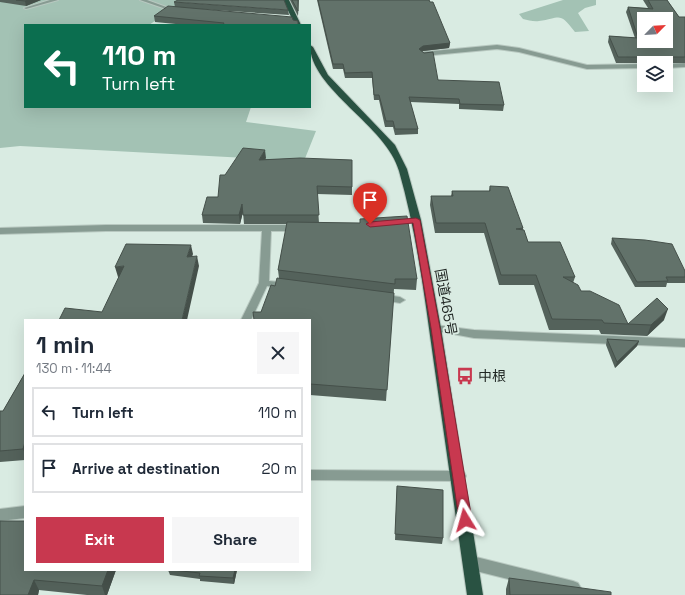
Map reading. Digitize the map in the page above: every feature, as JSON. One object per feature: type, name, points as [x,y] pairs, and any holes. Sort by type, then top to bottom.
[{"type":"highway","points":[[286,0],[298,24]]},
{"type":"highway","name":"国道465号","points":[[311,50],[325,76],[392,147],[403,170],[435,328],[459,476],[472,563],[475,595]]},
{"type":"street","points":[[26,8],[56,0]]},
{"type":"street","points":[[142,0],[169,9],[184,10]]},
{"type":"street","points":[[288,18],[295,19]]},
{"type":"street","points":[[423,54],[497,47],[519,50],[587,66],[637,66]]},
{"type":"street","points":[[673,66],[685,65]]},
{"type":"street","points":[[0,231],[106,228],[310,228]]},
{"type":"street","points":[[246,319],[264,283],[267,228]]},
{"type":"street","points":[[264,283],[302,287]]},
{"type":"street","points":[[370,296],[400,300]]},
{"type":"street","points":[[435,328],[474,334],[685,343]]},
{"type":"street","points":[[311,475],[459,476]]},
{"type":"street","points":[[0,515],[24,512]]},
{"type":"street","points":[[472,563],[586,591]]},
{"type":"green space","points":[[0,0],[185,0],[150,24],[24,24],[24,108],[251,108],[246,122],[316,131],[304,161],[20,146],[0,148]]},
{"type":"green space","points":[[563,0],[596,0],[596,5],[585,8],[578,13],[589,31],[575,32],[562,18],[535,21],[523,19],[519,14]]},
{"type":"building","points":[[178,0],[284,0],[288,10],[174,2]]},
{"type":"building","points":[[292,0],[298,0],[298,11]]},
{"type":"building","points":[[318,0],[429,0],[430,2],[433,2],[450,43],[423,46],[419,49],[424,53],[433,52],[438,80],[499,82],[504,105],[460,104],[459,99],[409,97],[418,129],[395,129],[393,121],[386,121],[379,95],[374,95],[372,72],[345,73],[343,64],[333,64]]},
{"type":"building","points":[[648,0],[667,0],[679,17],[685,17],[685,57],[618,57],[609,36],[637,38],[637,48],[673,48],[673,12],[637,12],[637,35],[628,7],[653,9]]},
{"type":"building","points":[[168,6],[292,17],[293,20],[298,21],[298,24],[224,24],[154,16]]},
{"type":"building","points":[[243,148],[265,150],[259,160],[300,158],[352,160],[352,187],[317,186],[319,215],[243,215],[242,204],[239,215],[202,215],[207,197],[218,197],[220,175],[225,175]]},
{"type":"building","points":[[490,186],[508,187],[523,228],[516,229],[524,230],[528,242],[560,242],[575,277],[563,277],[578,285],[581,291],[590,291],[619,305],[628,324],[657,298],[668,309],[651,325],[604,323],[602,320],[552,319],[536,275],[501,275],[485,223],[436,223],[431,196],[453,196],[452,191],[490,191]]},
{"type":"building","points":[[407,216],[417,279],[395,279],[395,284],[278,270],[287,222],[360,223],[360,219]]},
{"type":"building","points":[[612,238],[645,240],[672,244],[685,271],[685,277],[666,277],[668,281],[637,282]]},
{"type":"building","points":[[126,244],[191,245],[187,257],[197,256],[182,319],[60,319],[65,308],[102,312],[124,266],[115,267]]},
{"type":"building","points":[[277,278],[394,293],[387,390],[311,384],[311,319],[254,319],[253,312],[261,312],[271,285],[275,286]]},
{"type":"building","points":[[607,339],[639,341],[617,362]]},
{"type":"building","points":[[24,375],[23,449],[0,451],[0,411],[3,411]]},
{"type":"building","points":[[397,486],[443,490],[443,538],[395,534]]},
{"type":"building","points":[[0,521],[24,521],[24,571],[108,571],[102,586],[34,580],[28,595],[0,595]]},
{"type":"building","points":[[181,571],[235,571],[233,578],[199,576],[200,573]]},
{"type":"building","points":[[509,578],[611,592],[611,595],[510,595]]},
{"type":"place","name":"中根","points":[[465,376]]},
{"type":"route","points":[[370,224],[416,220],[435,328],[465,520]]}]
